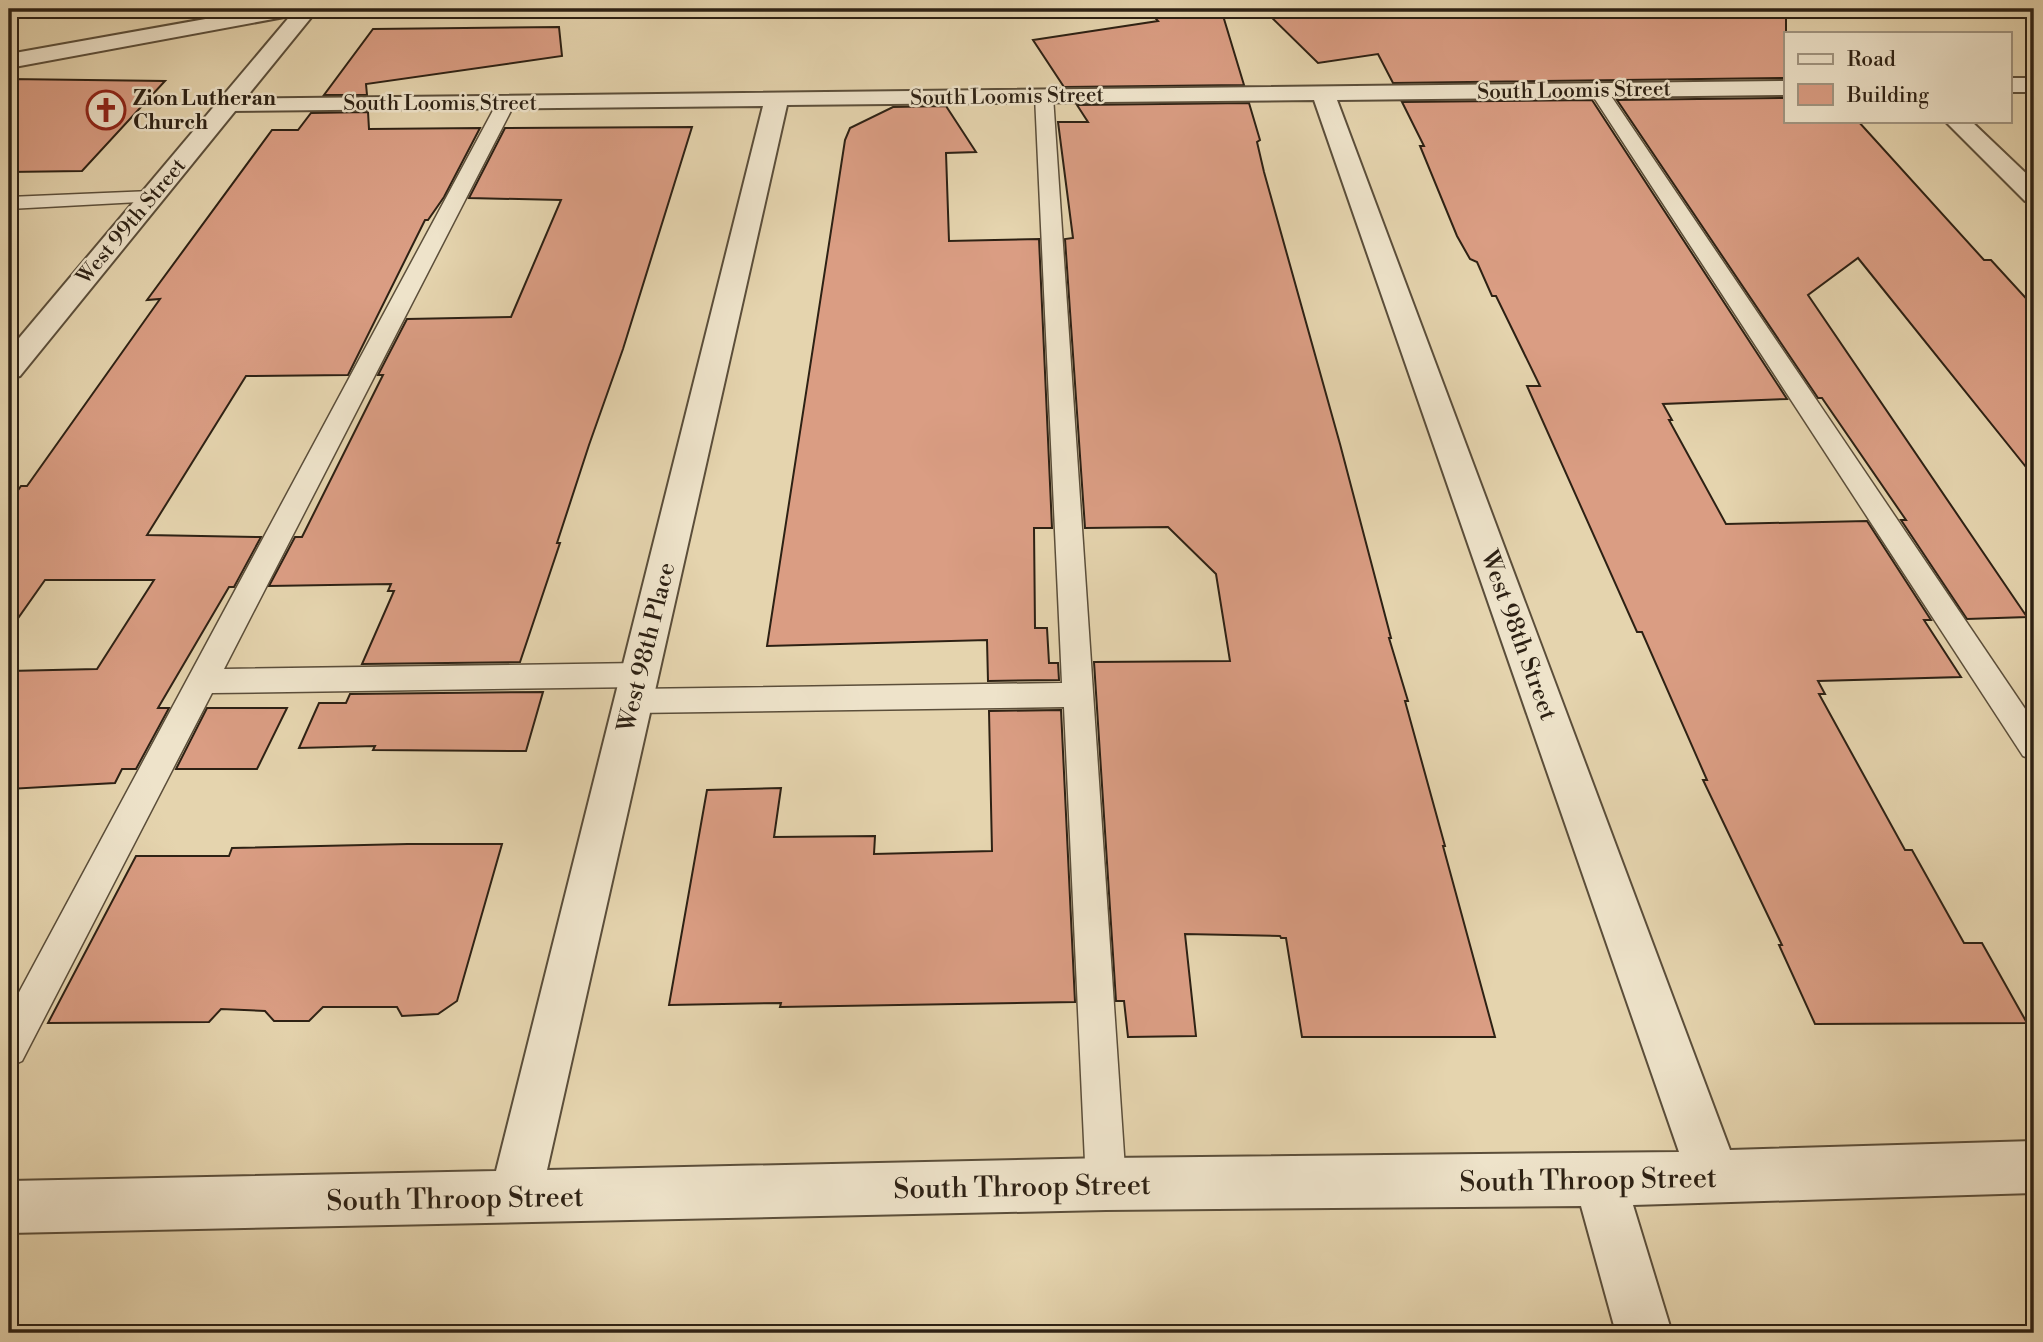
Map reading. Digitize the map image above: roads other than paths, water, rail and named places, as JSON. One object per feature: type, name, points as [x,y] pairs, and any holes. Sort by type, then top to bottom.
[{"type":"street","points":[[9,61],[295,9]]},
{"type":"street","name":"West 99th Street","points":[[9,369],[307,9]]},
{"type":"street","points":[[2011,85],[2034,85]]},
{"type":"street","name":"South Loomis Street","points":[[228,104],[1784,88]]},
{"type":"street","name":"West 98th Street","points":[[1323,93],[1714,1177]]},
{"type":"street","name":"West 98th Place","points":[[515,1197],[777,98]]},
{"type":"street","points":[[1958,122],[2034,195]]},
{"type":"street","name":"South Throop Street","points":[[9,1208],[1107,1184],[1600,1180],[2034,1167]]},
{"type":"street","points":[[1600,1180],[1644,1333]]},
{"type":"lane","points":[[1598,90],[2034,747]]},
{"type":"lane","points":[[1044,96],[1107,1184]]},
{"type":"lane","points":[[9,1048],[506,103]]},
{"type":"lane","points":[[9,203],[151,197]]},
{"type":"lane","points":[[203,681],[1080,695]]},
{"type":"place","name":"Zion Lutheran Church","points":[[106,110]]}]
